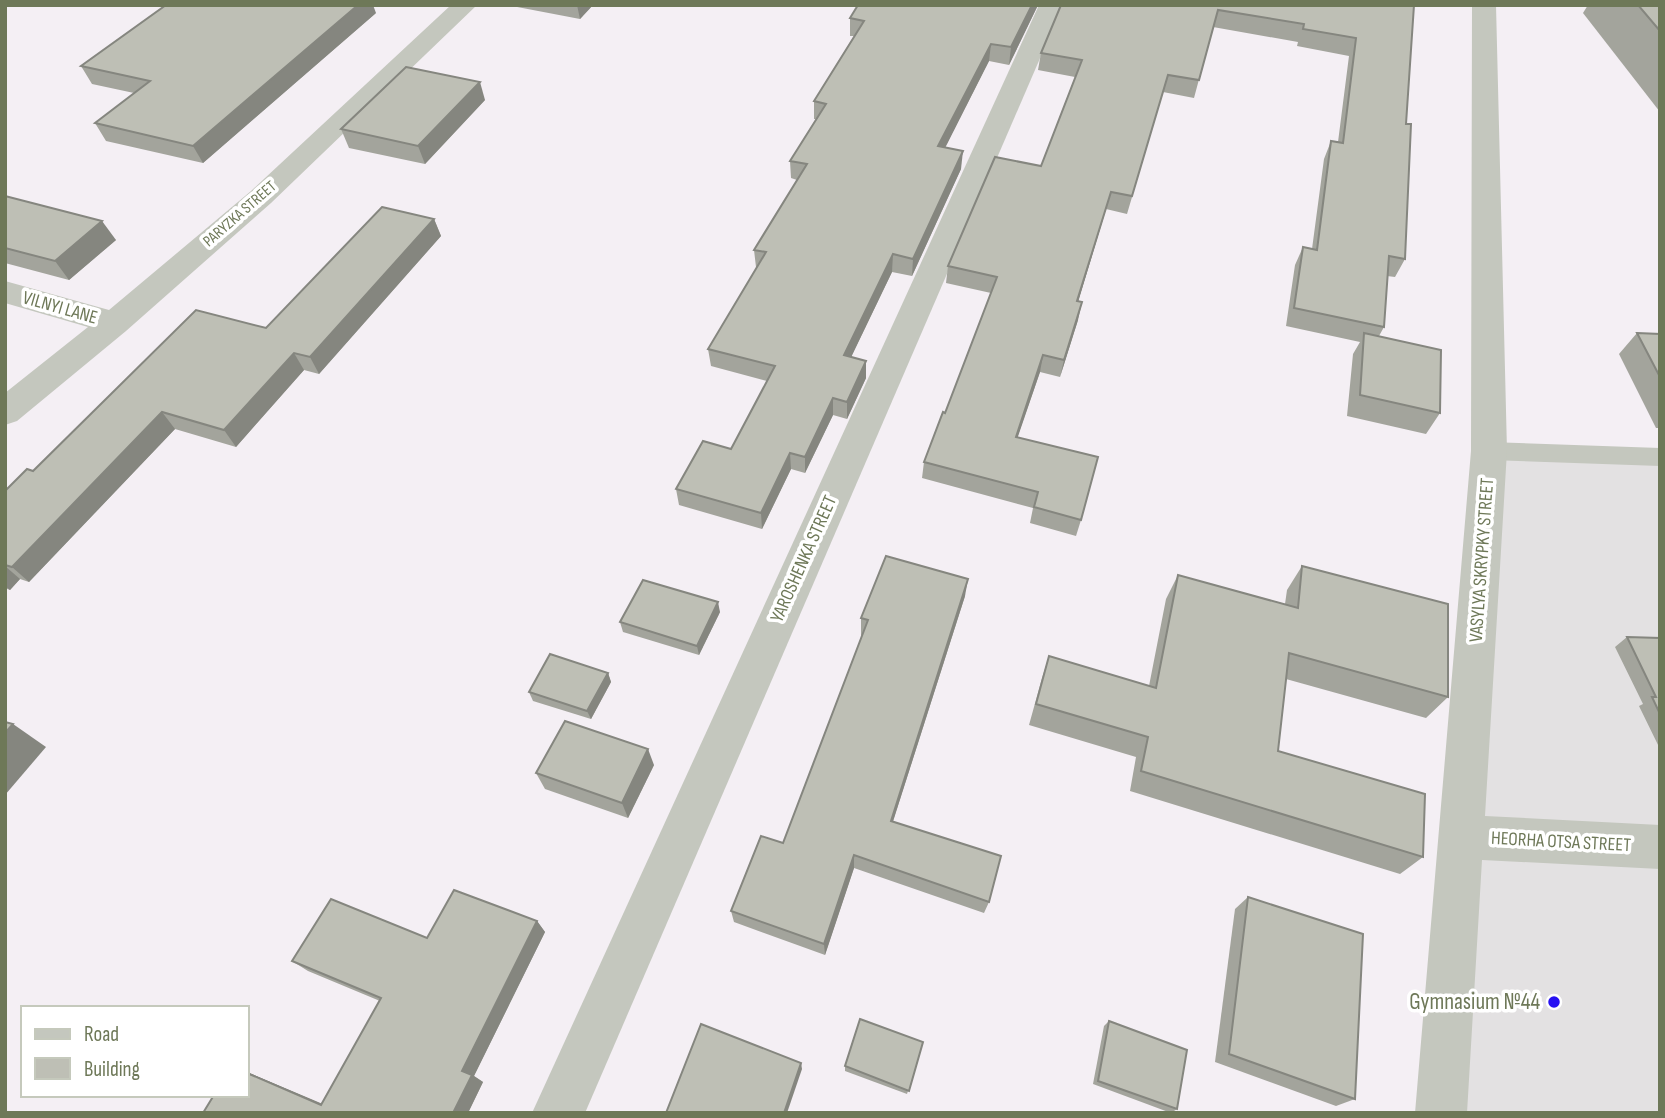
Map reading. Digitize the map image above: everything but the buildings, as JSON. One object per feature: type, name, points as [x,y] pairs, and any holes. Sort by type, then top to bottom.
[{"type":"street","name":"PARYZKA STREET","points":[[5,412],[115,323],[261,197],[465,5]]},
{"type":"street","name":"YAROSHENKA STREET","points":[[558,1113],[1051,5]]},
{"type":"street","name":"VASYLYA SKRYPKY STREET","points":[[1441,1113],[1489,451],[1484,5]]},
{"type":"street","name":"VILNYI LANE","points":[[5,292],[46,306],[115,323]]},
{"type":"street","points":[[5,320],[46,306]]},
{"type":"street","name":"HEORHA OTSA STREET","points":[[1462,837],[1660,846]]},
{"type":"lane","points":[[1489,451],[1660,457]]},
{"type":"shaded area","points":[[1489,451],[1660,457],[1660,1113],[1441,1113]]},
{"type":"place","name":"Gymnasium №44","points":[[1554,1002]]}]
